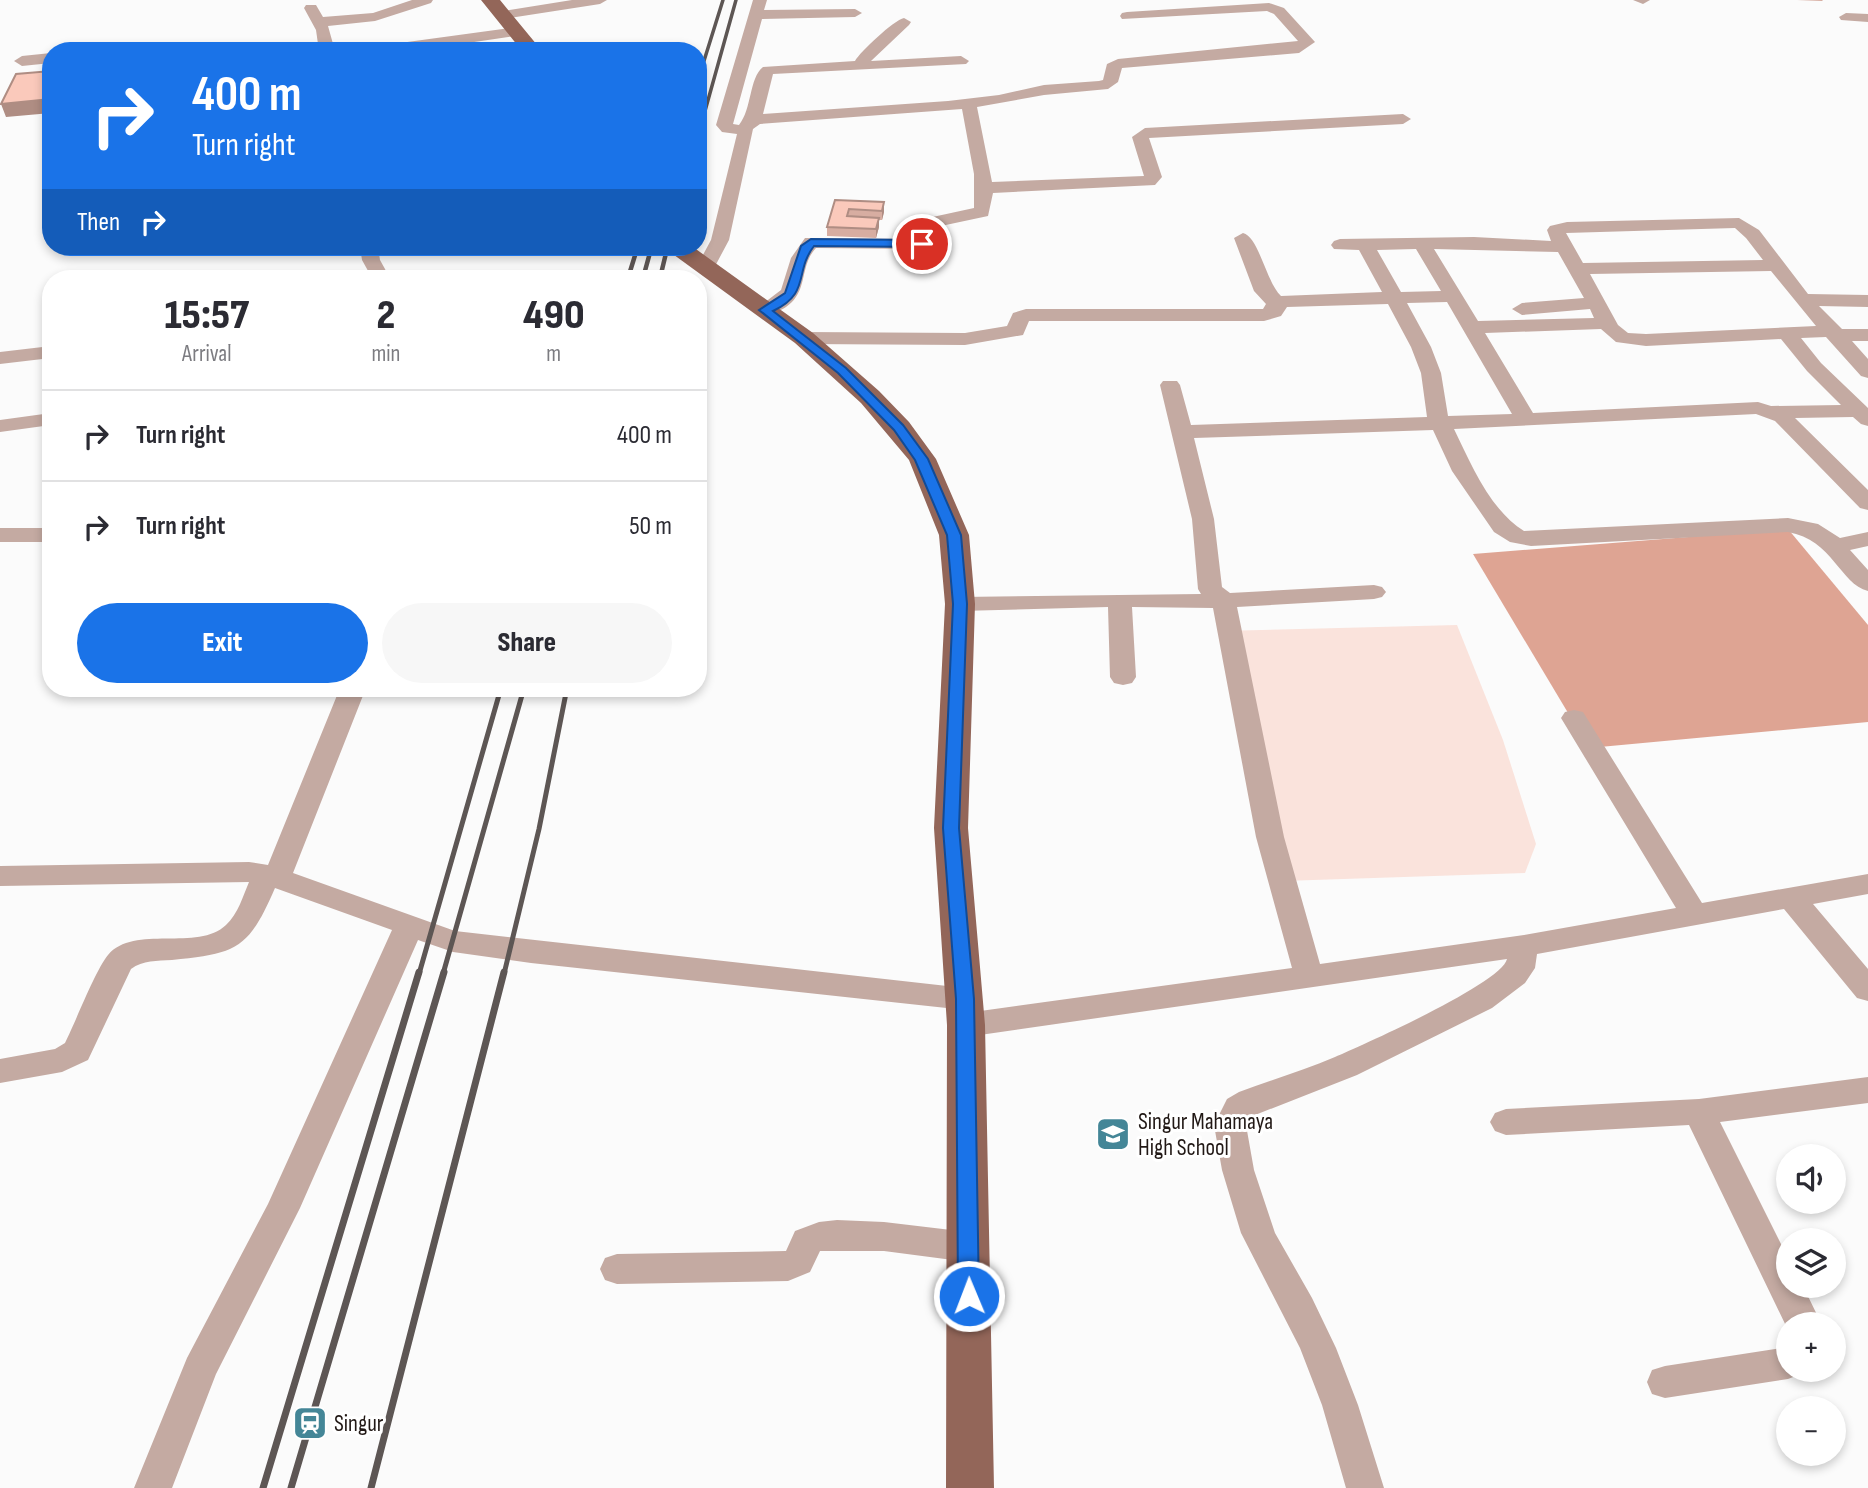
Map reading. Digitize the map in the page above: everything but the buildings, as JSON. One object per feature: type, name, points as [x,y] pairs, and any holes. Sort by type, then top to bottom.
[{"type":"main road","points":[[496,8],[525,42]]},
{"type":"main road","points":[[692,256],[804,338],[870,397],[899,428],[922,459],[954,535],[960,604],[951,828],[965,1012],[970,1488]]},
{"type":"street","points":[[324,42],[315,15],[375,17],[426,0]]},
{"type":"street","points":[[496,8],[600,0]]},
{"type":"street","points":[[855,13],[758,8],[724,125],[727,128],[968,103],[1044,90],[1102,86],[1110,82],[1113,67],[1118,64],[1299,48],[1307,42],[1279,11],[1269,7],[1127,16]]},
{"type":"street","points":[[1846,17],[1868,18]]},
{"type":"street","points":[[862,64],[867,51],[886,41],[894,29],[904,22]]},
{"type":"street","points":[[444,42],[517,32]]},
{"type":"street","points":[[22,61],[42,59]]},
{"type":"street","points":[[707,247],[720,240],[749,125],[765,73],[769,70],[961,61]]},
{"type":"street","points":[[765,310],[791,294],[808,244],[820,241],[922,244],[934,222],[982,212],[983,188],[975,127],[968,103]]},
{"type":"street","points":[[983,188],[1149,181],[1153,177],[1140,136],[1150,132],[1403,119]]},
{"type":"street","points":[[1868,335],[1835,333],[1786,333],[1636,341],[1623,338],[1614,332],[1608,323],[1561,244],[1556,230],[1567,227],[1731,221],[1750,230],[1804,300],[1835,333],[1868,372]]},
{"type":"street","points":[[1243,238],[1264,290],[1277,303],[1454,296]]},
{"type":"street","points":[[1421,243],[1526,420]]},
{"type":"street","points":[[1340,245],[1421,243],[1550,247],[1561,244]]},
{"type":"street","points":[[1364,244],[1426,359],[1440,423],[1463,471],[1502,527],[1518,537],[1531,539],[1788,525],[1810,529],[1838,547],[1868,539]]},
{"type":"street","points":[[1578,269],[1775,265]]},
{"type":"street","points":[[1804,300],[1868,301]]},
{"type":"street","points":[[804,338],[965,340],[1016,331],[1020,317],[1026,315],[1264,315],[1274,312],[1277,303]]},
{"type":"street","points":[[1469,321],[1596,303]]},
{"type":"street","points":[[1469,321],[1608,323]]},
{"type":"street","points":[[1786,333],[1814,367],[1863,415]]},
{"type":"street","points":[[0,358],[42,353]]},
{"type":"street","points":[[1170,385],[1203,519],[1210,589],[1224,601],[1273,854],[1290,919],[1309,975]]},
{"type":"street","points":[[1182,432],[1526,420],[1750,408],[1863,415]]},
{"type":"street","points":[[1771,411],[1782,417],[1867,501]]},
{"type":"street","points":[[0,426],[42,420]]},
{"type":"street","points":[[0,535],[42,535]]},
{"type":"street","points":[[1838,547],[1839,553],[1868,584]]},
{"type":"street","points":[[960,604],[1120,600],[1224,601],[1374,592]]},
{"type":"street","points":[[1120,600],[1123,677]]},
{"type":"street","points":[[0,1071],[62,1060],[77,1051],[119,962],[124,957],[132,953],[230,939],[242,925],[272,876],[348,697]]},
{"type":"street","points":[[1574,718],[1695,914]]},
{"type":"street","points":[[0,876],[214,872],[272,876],[453,941],[965,1012],[1309,975],[1524,946],[1868,884]]},
{"type":"street","points":[[1791,898],[1868,990]]},
{"type":"street","points":[[153,1488],[200,1370],[283,1208],[409,926]]},
{"type":"street","points":[[1365,1488],[1340,1405],[1318,1348],[1258,1233],[1238,1170],[1230,1125],[1238,1108],[1250,1101],[1346,1066],[1481,1000],[1505,984],[1520,968],[1524,946]]},
{"type":"street","points":[[1506,1122],[1699,1112],[1868,1090]]},
{"type":"street","points":[[1699,1112],[1798,1312]]},
{"type":"street","points":[[617,1269],[788,1266],[798,1262],[807,1241],[827,1235],[882,1237],[968,1247]]},
{"type":"street","points":[[1665,1382],[1776,1365]]},
{"type":"shaded area","points":[[1788,529],[1868,625],[1868,722],[1589,748],[1473,554]]},
{"type":"shaded area","points":[[1457,625],[1503,740],[1536,844],[1525,873],[1283,881],[1219,631]]},
{"type":"railway","points":[[707,51],[723,0]]},
{"type":"railway","points":[[707,104],[736,0]]},
{"type":"railway","points":[[630,270],[635,256]]},
{"type":"railway","points":[[645,270],[649,256]]},
{"type":"railway","points":[[662,270],[665,256]]},
{"type":"railway","points":[[419,974],[498,697]]},
{"type":"railway","points":[[443,974],[521,697]]},
{"type":"railway","points":[[504,974],[539,829],[565,697]]},
{"type":"railway","points":[[263,1488],[419,972]]},
{"type":"railway","points":[[291,1488],[444,972]]},
{"type":"railway","points":[[371,1488],[504,972]]},
{"type":"place","name":"Singur Mahamaya High School","points":[[1113,1134]]},
{"type":"place","name":"Singur","points":[[310,1423]]},
{"type":"route","points":[[922,244],[811,242],[806,246],[791,294],[765,310],[842,370],[899,428],[922,459],[943,503],[954,535],[960,604],[951,828],[965,999],[969,1296]]}]
